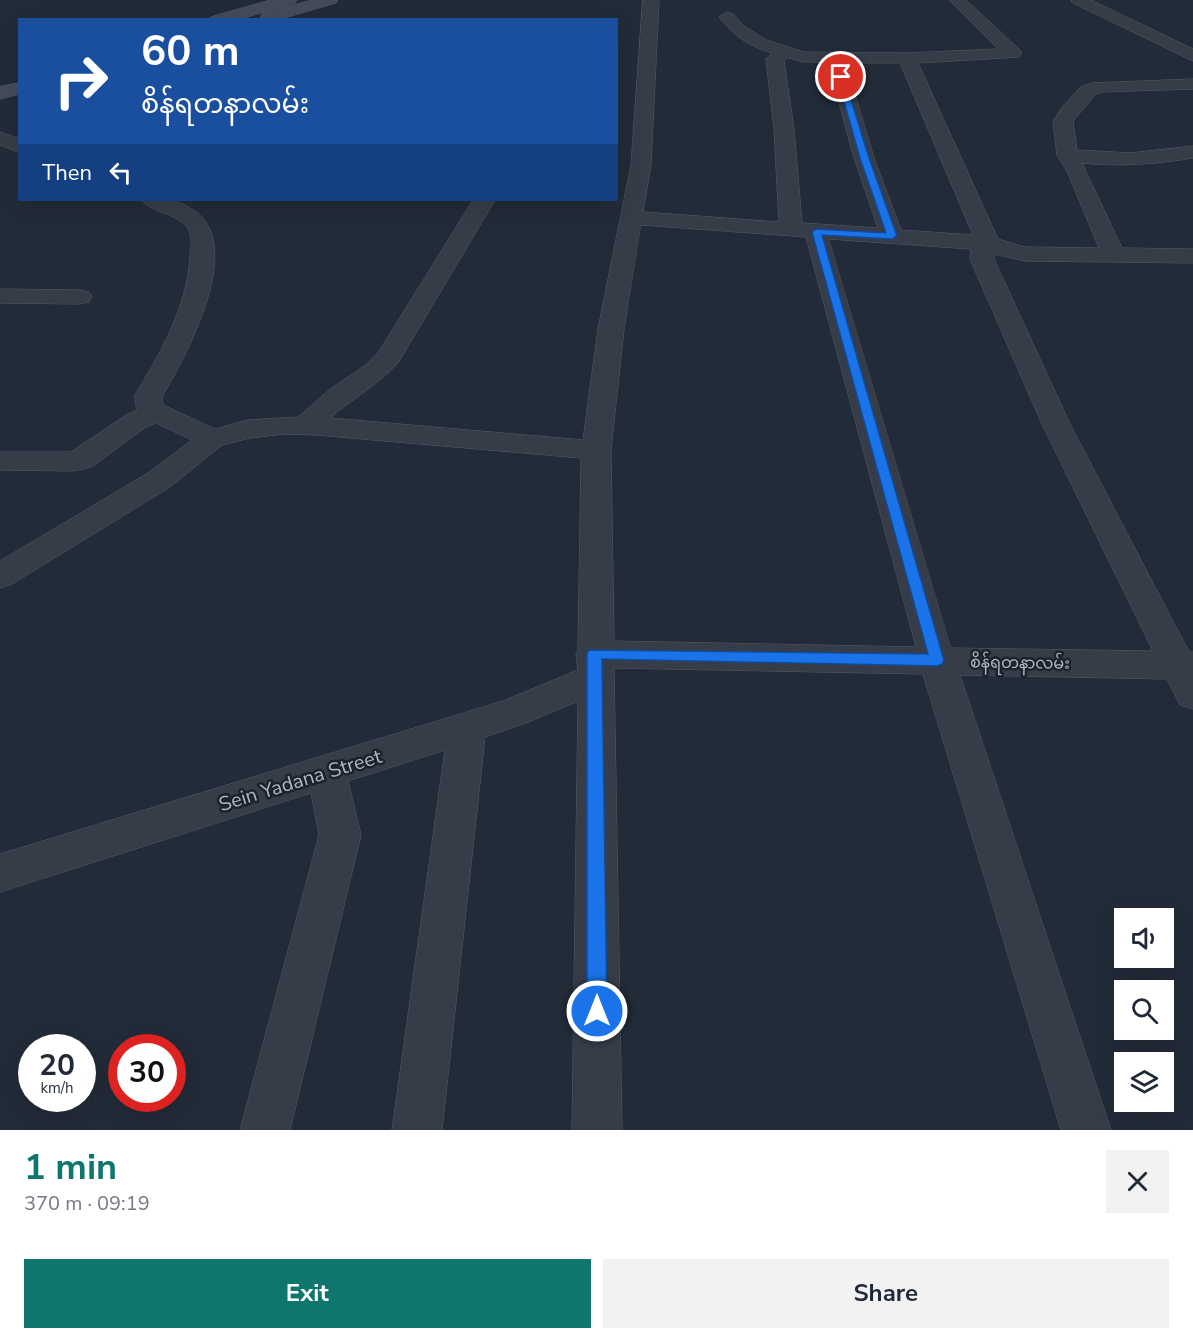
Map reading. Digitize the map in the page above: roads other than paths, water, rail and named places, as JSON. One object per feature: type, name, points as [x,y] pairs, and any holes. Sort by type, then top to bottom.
[{"type":"main road","points":[[224,18],[289,0]]},
{"type":"main road","points":[[268,18],[330,0]]},
{"type":"main road","points":[[0,78],[18,74]]},
{"type":"main road","points":[[0,93],[18,88]]},
{"type":"street","points":[[597,1130],[596,450],[611,329],[632,218],[633,165],[651,0]]},
{"type":"street","points":[[727,17],[738,29],[760,44],[803,57],[907,58],[1013,53],[957,0]]},
{"type":"street","points":[[1085,0],[1159,41],[1193,56]]},
{"type":"street","points":[[1159,41],[1193,40]]},
{"type":"street","points":[[787,52],[775,59],[784,129],[804,231],[1086,1130]]},
{"type":"street","points":[[836,58],[864,158],[892,236]]},
{"type":"street","points":[[907,58],[985,243],[981,259],[1056,424],[1188,675]]},
{"type":"street","points":[[1114,256],[1077,171],[1067,155],[1063,121],[1088,91],[1098,87],[1193,84]]},
{"type":"street","points":[[1171,85],[1193,97]]},
{"type":"street","points":[[0,138],[18,146]]},
{"type":"street","points":[[1067,155],[1108,161],[1155,159],[1193,152]]},
{"type":"street","points":[[164,203],[191,201]]},
{"type":"street","points":[[304,426],[339,396],[377,370],[389,357],[483,201]]},
{"type":"street","points":[[164,203],[201,233],[202,272],[184,335],[148,397],[150,409],[212,439]]},
{"type":"street","points":[[632,218],[985,243],[1025,254],[1193,256]]},
{"type":"street","points":[[0,296],[80,297]]},
{"type":"street","points":[[0,461],[72,462],[82,459],[136,422],[157,412]]},
{"type":"street","points":[[0,576],[159,480],[212,439],[248,429],[284,425],[304,426],[596,450]]},
{"type":"street","name":"စိန်ရတနာလမ်း","points":[[595,666],[937,660],[1188,675]]},
{"type":"street","name":"Sein Yadana Street","points":[[0,873],[513,713],[595,666]]},
{"type":"street","points":[[417,1130],[466,737],[471,726]]},
{"type":"street","points":[[266,1130],[340,835],[326,772]]}]
